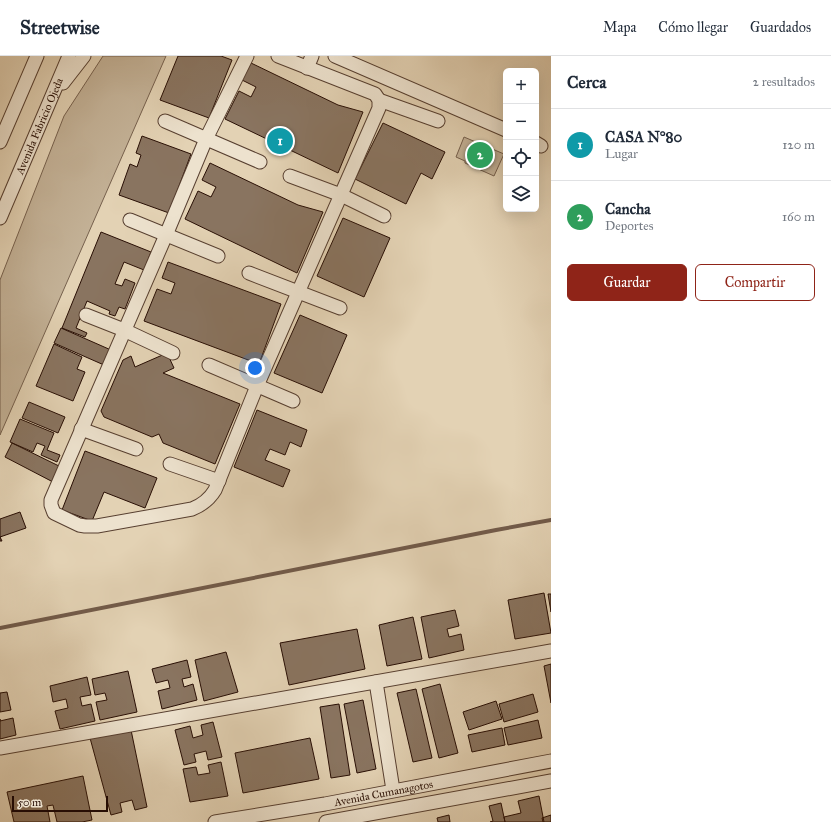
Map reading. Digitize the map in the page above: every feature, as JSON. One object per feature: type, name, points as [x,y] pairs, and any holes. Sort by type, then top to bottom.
[{"type":"street","points":[[0,142],[37,56]]},
{"type":"street","name":"Avenida Fabricio Ojeda","points":[[0,218],[69,56]]},
{"type":"street","points":[[53,95],[84,56]]},
{"type":"street","points":[[247,56],[206,139],[51,500],[51,506],[54,513],[79,525],[97,526],[192,509],[210,498],[257,386],[379,108],[379,100],[375,94],[330,78],[278,56]]},
{"type":"street","points":[[307,68],[312,56]]},
{"type":"street","points":[[330,78],[336,57],[503,129]]},
{"type":"street","points":[[379,100],[438,121]]},
{"type":"street","points":[[164,121],[260,162]]},
{"type":"street","points":[[290,176],[340,195],[384,216]]},
{"type":"street","points":[[130,220],[218,256]]},
{"type":"street","points":[[249,272],[340,308]]},
{"type":"street","points":[[86,315],[124,330],[173,354]]},
{"type":"street","points":[[209,365],[293,401]]},
{"type":"street","points":[[81,429],[136,449]]},
{"type":"street","points":[[170,464],[218,482]]},
{"type":"street","points":[[0,748],[551,651]]},
{"type":"street","points":[[376,682],[393,790]]},
{"type":"street","name":"Avenida Cumanagotos","points":[[215,822],[325,804],[551,761]]},
{"type":"street","name":"Avenida Cumanagotos","points":[[326,822],[551,781]]},
{"type":"shaded area","points":[[103,56],[166,56],[0,435],[0,280],[64,116]]},
{"type":"shaded area","points":[[464,137],[503,154],[494,176],[465,163],[465,161],[456,157]]},
{"type":"building","points":[[178,56],[221,56],[232,60],[209,118],[160,100]]},
{"type":"building","points":[[251,63],[338,105],[363,112],[338,173],[225,119],[239,91],[251,97],[256,87],[242,80]]},
{"type":"building","points":[[383,123],[445,152],[432,179],[421,173],[406,204],[355,179]]},
{"type":"building","points":[[278,129],[289,134],[282,150],[272,147]]},
{"type":"building","points":[[142,136],[191,154],[169,213],[119,195],[130,164],[137,167],[141,155],[136,153]]},
{"type":"building","points":[[210,163],[298,205],[323,212],[297,273],[185,219],[198,191],[211,197],[216,187],[202,180]]},
{"type":"building","points":[[343,218],[390,238],[364,297],[317,276]]},
{"type":"building","points":[[101,232],[151,252],[144,270],[124,262],[115,284],[122,286],[125,279],[135,283],[125,309],[119,307],[115,316],[109,314],[110,311],[87,301],[76,328],[87,333],[85,337],[62,328]]},
{"type":"building","points":[[168,262],[281,304],[259,364],[144,321],[157,289],[171,294],[175,283],[162,278]]},
{"type":"building","points":[[300,315],[347,335],[322,393],[274,373]]},
{"type":"building","points":[[61,328],[111,350],[104,365],[54,343]]},
{"type":"building","points":[[54,344],[82,357],[77,369],[85,372],[73,401],[36,386]]},
{"type":"building","points":[[167,353],[174,368],[163,373],[240,404],[215,464],[163,443],[159,434],[152,437],[104,417],[101,411],[123,360],[131,356],[135,367]]},
{"type":"building","points":[[29,402],[65,417],[58,433],[22,418]]},
{"type":"building","points":[[257,410],[307,430],[301,447],[290,442],[285,455],[270,449],[265,460],[290,470],[283,487],[234,467]]},
{"type":"building","points":[[20,419],[54,433],[47,450],[60,455],[57,462],[41,455],[45,446],[37,443],[33,452],[10,442]]},
{"type":"building","points":[[12,443],[61,467],[53,482],[5,457]]},
{"type":"building","points":[[85,451],[157,478],[145,508],[104,492],[92,521],[62,510]]},
{"type":"building","points":[[20,512],[26,528],[0,537],[0,519]]},
{"type":"building","points":[[544,593],[551,633],[515,639],[508,600]]},
{"type":"building","points":[[548,594],[551,594],[551,612]]},
{"type":"building","points":[[455,610],[459,626],[447,629],[449,637],[461,634],[464,650],[429,658],[421,617]]},
{"type":"building","points":[[413,617],[422,659],[387,666],[379,625]]},
{"type":"building","points":[[357,629],[365,669],[289,685],[280,643]]},
{"type":"building","points":[[226,652],[238,692],[204,701],[195,660]]},
{"type":"building","points":[[187,660],[191,677],[182,679],[184,687],[193,684],[197,700],[162,709],[158,691],[170,688],[168,680],[156,683],[152,669]]},
{"type":"building","points":[[551,664],[551,703],[544,666]]},
{"type":"building","points":[[128,671],[137,712],[100,720],[96,702],[107,700],[105,693],[95,695],[92,679]]},
{"type":"building","points":[[87,677],[91,695],[80,697],[82,706],[91,704],[95,721],[60,729],[55,711],[68,708],[66,699],[53,702],[50,686]]},
{"type":"building","points":[[440,684],[458,753],[439,758],[422,689]]},
{"type":"building","points":[[416,689],[432,758],[413,762],[397,693]]},
{"type":"building","points":[[7,692],[11,710],[0,712],[0,693]]},
{"type":"building","points":[[533,694],[538,712],[504,722],[499,704]]},
{"type":"building","points":[[363,700],[376,769],[357,773],[344,704]]},
{"type":"building","points":[[496,701],[502,719],[469,730],[463,712]]},
{"type":"building","points":[[339,704],[350,775],[331,778],[320,707]]},
{"type":"building","points":[[13,718],[16,735],[0,739],[0,721]]},
{"type":"building","points":[[538,720],[542,738],[508,745],[504,728]]},
{"type":"building","points":[[213,722],[222,757],[208,760],[206,751],[194,754],[196,762],[184,765],[175,730],[190,726],[193,738],[203,735],[201,725]]},
{"type":"building","points":[[502,728],[505,745],[472,752],[468,735]]},
{"type":"building","points":[[131,730],[147,807],[135,810],[132,800],[120,803],[122,812],[111,815],[90,738]]},
{"type":"building","points":[[310,738],[319,779],[243,793],[235,753]]},
{"type":"building","points":[[221,762],[228,796],[190,802],[183,769],[196,767],[198,775],[210,773],[208,765]]},
{"type":"building","points":[[83,776],[92,820],[82,822],[57,822],[53,805],[47,806],[50,822],[14,822],[7,792]]},
{"type":"building","points":[[539,796],[544,822],[505,822],[504,817],[521,813],[518,801]]},
{"type":"building","points":[[501,803],[505,822],[490,822],[493,821],[489,806]]},
{"type":"building","points":[[449,815],[450,822],[438,822],[437,818]]},
{"type":"building","points":[[551,815],[551,822],[543,822],[542,818]]},
{"type":"waterway","points":[[0,628],[551,520]]},
{"type":"place","name":"CASA N°80","points":[[280,141]]},
{"type":"place","name":"Cancha","points":[[480,155]]}]
